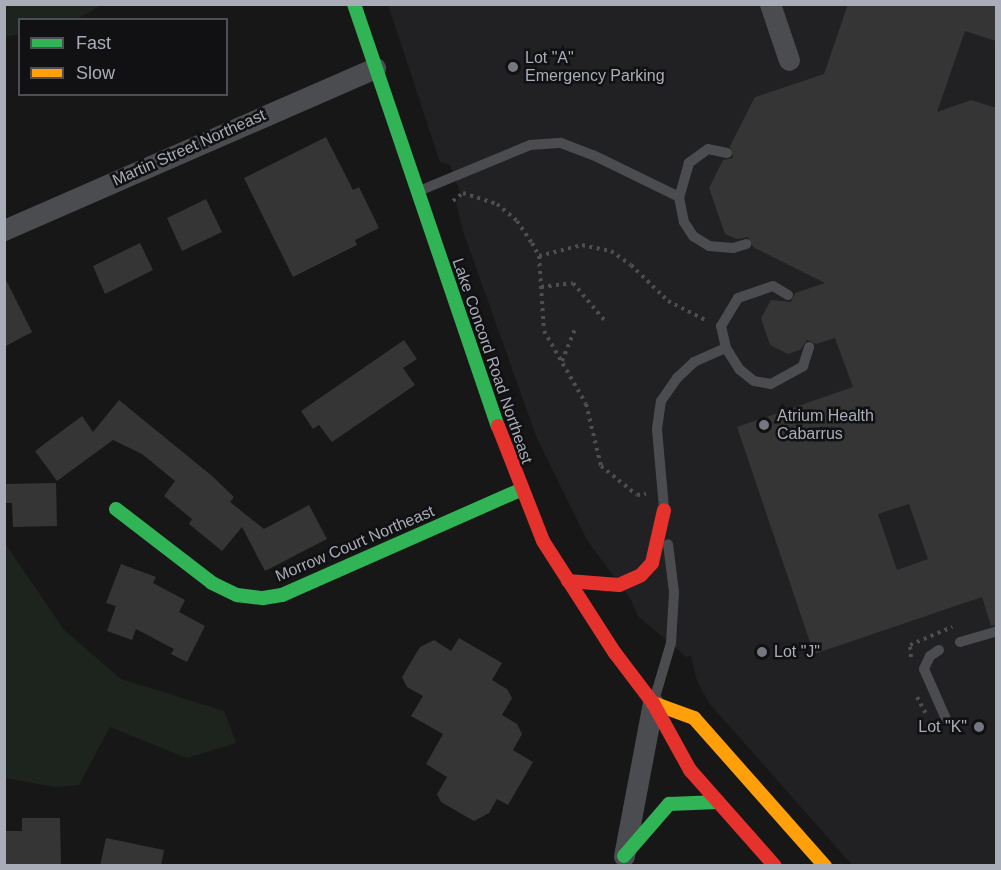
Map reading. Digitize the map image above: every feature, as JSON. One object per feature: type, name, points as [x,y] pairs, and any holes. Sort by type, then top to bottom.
[{"type":"main road","name":"Lake Concord Road Northeast","points":[[354,4],[416,193],[520,490],[543,541],[615,653],[653,703],[690,770],[775,866]]},
{"type":"main road","name":"Morrow Court Northeast","points":[[116,509],[212,583],[237,595],[263,598],[282,595],[520,490]]},
{"type":"main road","points":[[568,581],[619,585],[641,575],[652,563],[664,510]]},
{"type":"main road","points":[[653,703],[694,718],[825,866]]},
{"type":"main road","points":[[623,861],[669,804],[718,802]]},
{"type":"street","points":[[770,4],[789,60]]},
{"type":"street","name":"Martin Street Northeast","points":[[4,230],[375,68]]},
{"type":"street","points":[[623,861],[653,703]]},
{"type":"lane","points":[[416,193],[530,145],[561,143],[593,154],[679,197]]},
{"type":"lane","points":[[727,153],[712,149],[697,154],[683,175],[679,197],[684,222],[693,236],[709,246],[733,248],[746,244]]},
{"type":"lane","points":[[788,295],[773,286],[742,295],[727,311],[722,327],[726,348],[739,369],[754,381],[771,384],[802,366],[809,346]]},
{"type":"lane","points":[[653,703],[671,643],[674,592],[661,494],[657,429],[661,400],[676,378],[694,362],[726,348]]},
{"type":"lane","points":[[960,642],[996,632]]},
{"type":"lane","points":[[939,650],[930,656],[924,669],[946,719]]},
{"type":"path","points":[[453,201],[463,193],[496,204],[517,221],[539,256],[544,331],[586,404],[601,466],[636,495],[661,494]]},
{"type":"path","points":[[539,256],[582,245],[610,251],[632,265],[668,301],[688,314],[722,327]]},
{"type":"path","points":[[541,287],[573,283],[606,322]]},
{"type":"path","points":[[561,362],[575,328]]},
{"type":"shaded area","points":[[5,4],[102,4],[79,18],[18,18],[18,34],[5,37]]},
{"type":"shaded area","name":"Atrium Health Cabarrus","points":[[388,5],[996,5],[996,865],[852,865],[709,703],[697,681],[691,656],[686,657],[638,616],[630,598],[587,540],[536,436],[463,231],[456,202],[461,195],[450,165],[440,162]]},
{"type":"shaded area","points":[[4,542],[64,630],[121,679],[224,711],[236,743],[187,758],[110,727],[79,785],[55,787],[5,778]]},
{"type":"building","points":[[848,4],[996,4],[996,41],[965,31],[937,112],[971,100],[996,108],[996,625],[991,626],[982,597],[814,654],[737,427],[853,387],[835,338],[816,344],[807,340],[800,350],[788,354],[770,345],[761,318],[771,300],[791,302],[795,293],[825,283],[753,247],[748,237],[737,239],[725,234],[709,188],[723,160],[733,158],[730,146],[755,97],[824,74]],"holes":[[[909,504],[928,559],[897,570],[878,514]]]},
{"type":"building","points":[[326,137],[353,190],[359,187],[379,228],[355,240],[357,245],[293,277],[244,178]]},
{"type":"building","points":[[206,199],[222,232],[182,251],[167,218]]},
{"type":"building","points":[[140,243],[153,270],[105,294],[93,266]]},
{"type":"building","points":[[4,276],[32,332],[4,347]]},
{"type":"building","points":[[404,340],[417,359],[403,368],[415,385],[332,442],[319,425],[313,429],[301,411]]},
{"type":"building","points":[[119,400],[212,476],[234,497],[230,502],[264,529],[309,505],[327,539],[265,571],[242,527],[222,551],[189,524],[192,519],[164,496],[175,481],[142,454],[113,440],[57,481],[35,451],[82,416],[93,432]]},
{"type":"building","points":[[56,483],[57,526],[13,527],[12,503],[6,503],[6,484]]},
{"type":"building","points":[[121,564],[156,577],[153,583],[185,600],[179,612],[205,626],[187,662],[171,654],[174,649],[136,629],[132,640],[107,631],[116,606],[106,603]]},
{"type":"building","points":[[459,638],[502,663],[492,680],[507,689],[512,698],[502,715],[517,724],[522,734],[513,750],[533,762],[508,805],[497,799],[489,813],[474,821],[441,802],[437,794],[447,777],[426,764],[443,734],[411,716],[423,696],[407,687],[402,677],[420,647],[434,640],[451,651]]},
{"type":"building","points":[[22,818],[60,818],[61,866],[4,866],[4,831],[22,831]]},
{"type":"building","points":[[106,838],[164,850],[161,866],[100,866]]},
{"type":"traffic: fast","points":[[354,4],[498,426]]},
{"type":"traffic: fast","points":[[116,509],[212,583],[237,595],[263,598],[282,595],[520,490]]},
{"type":"traffic: fast","points":[[624,856],[669,804],[718,802]]},
{"type":"traffic: slow","points":[[653,703],[694,718],[825,866]]},
{"type":"traffic: jam","points":[[498,426],[543,541],[615,653],[653,703],[690,770],[775,866]]},
{"type":"traffic: jam","points":[[568,581],[619,585],[641,575],[652,563],[664,510]]},
{"type":"place","name":"Lot \"A\" Emergency Parking","points":[[513,67]]},
{"type":"place","name":"Atrium Health Cabarrus","points":[[764,425]]},
{"type":"place","name":"Lot \"J\"","points":[[762,652]]},
{"type":"place","name":"Lot \"K\"","points":[[979,727]]}]
